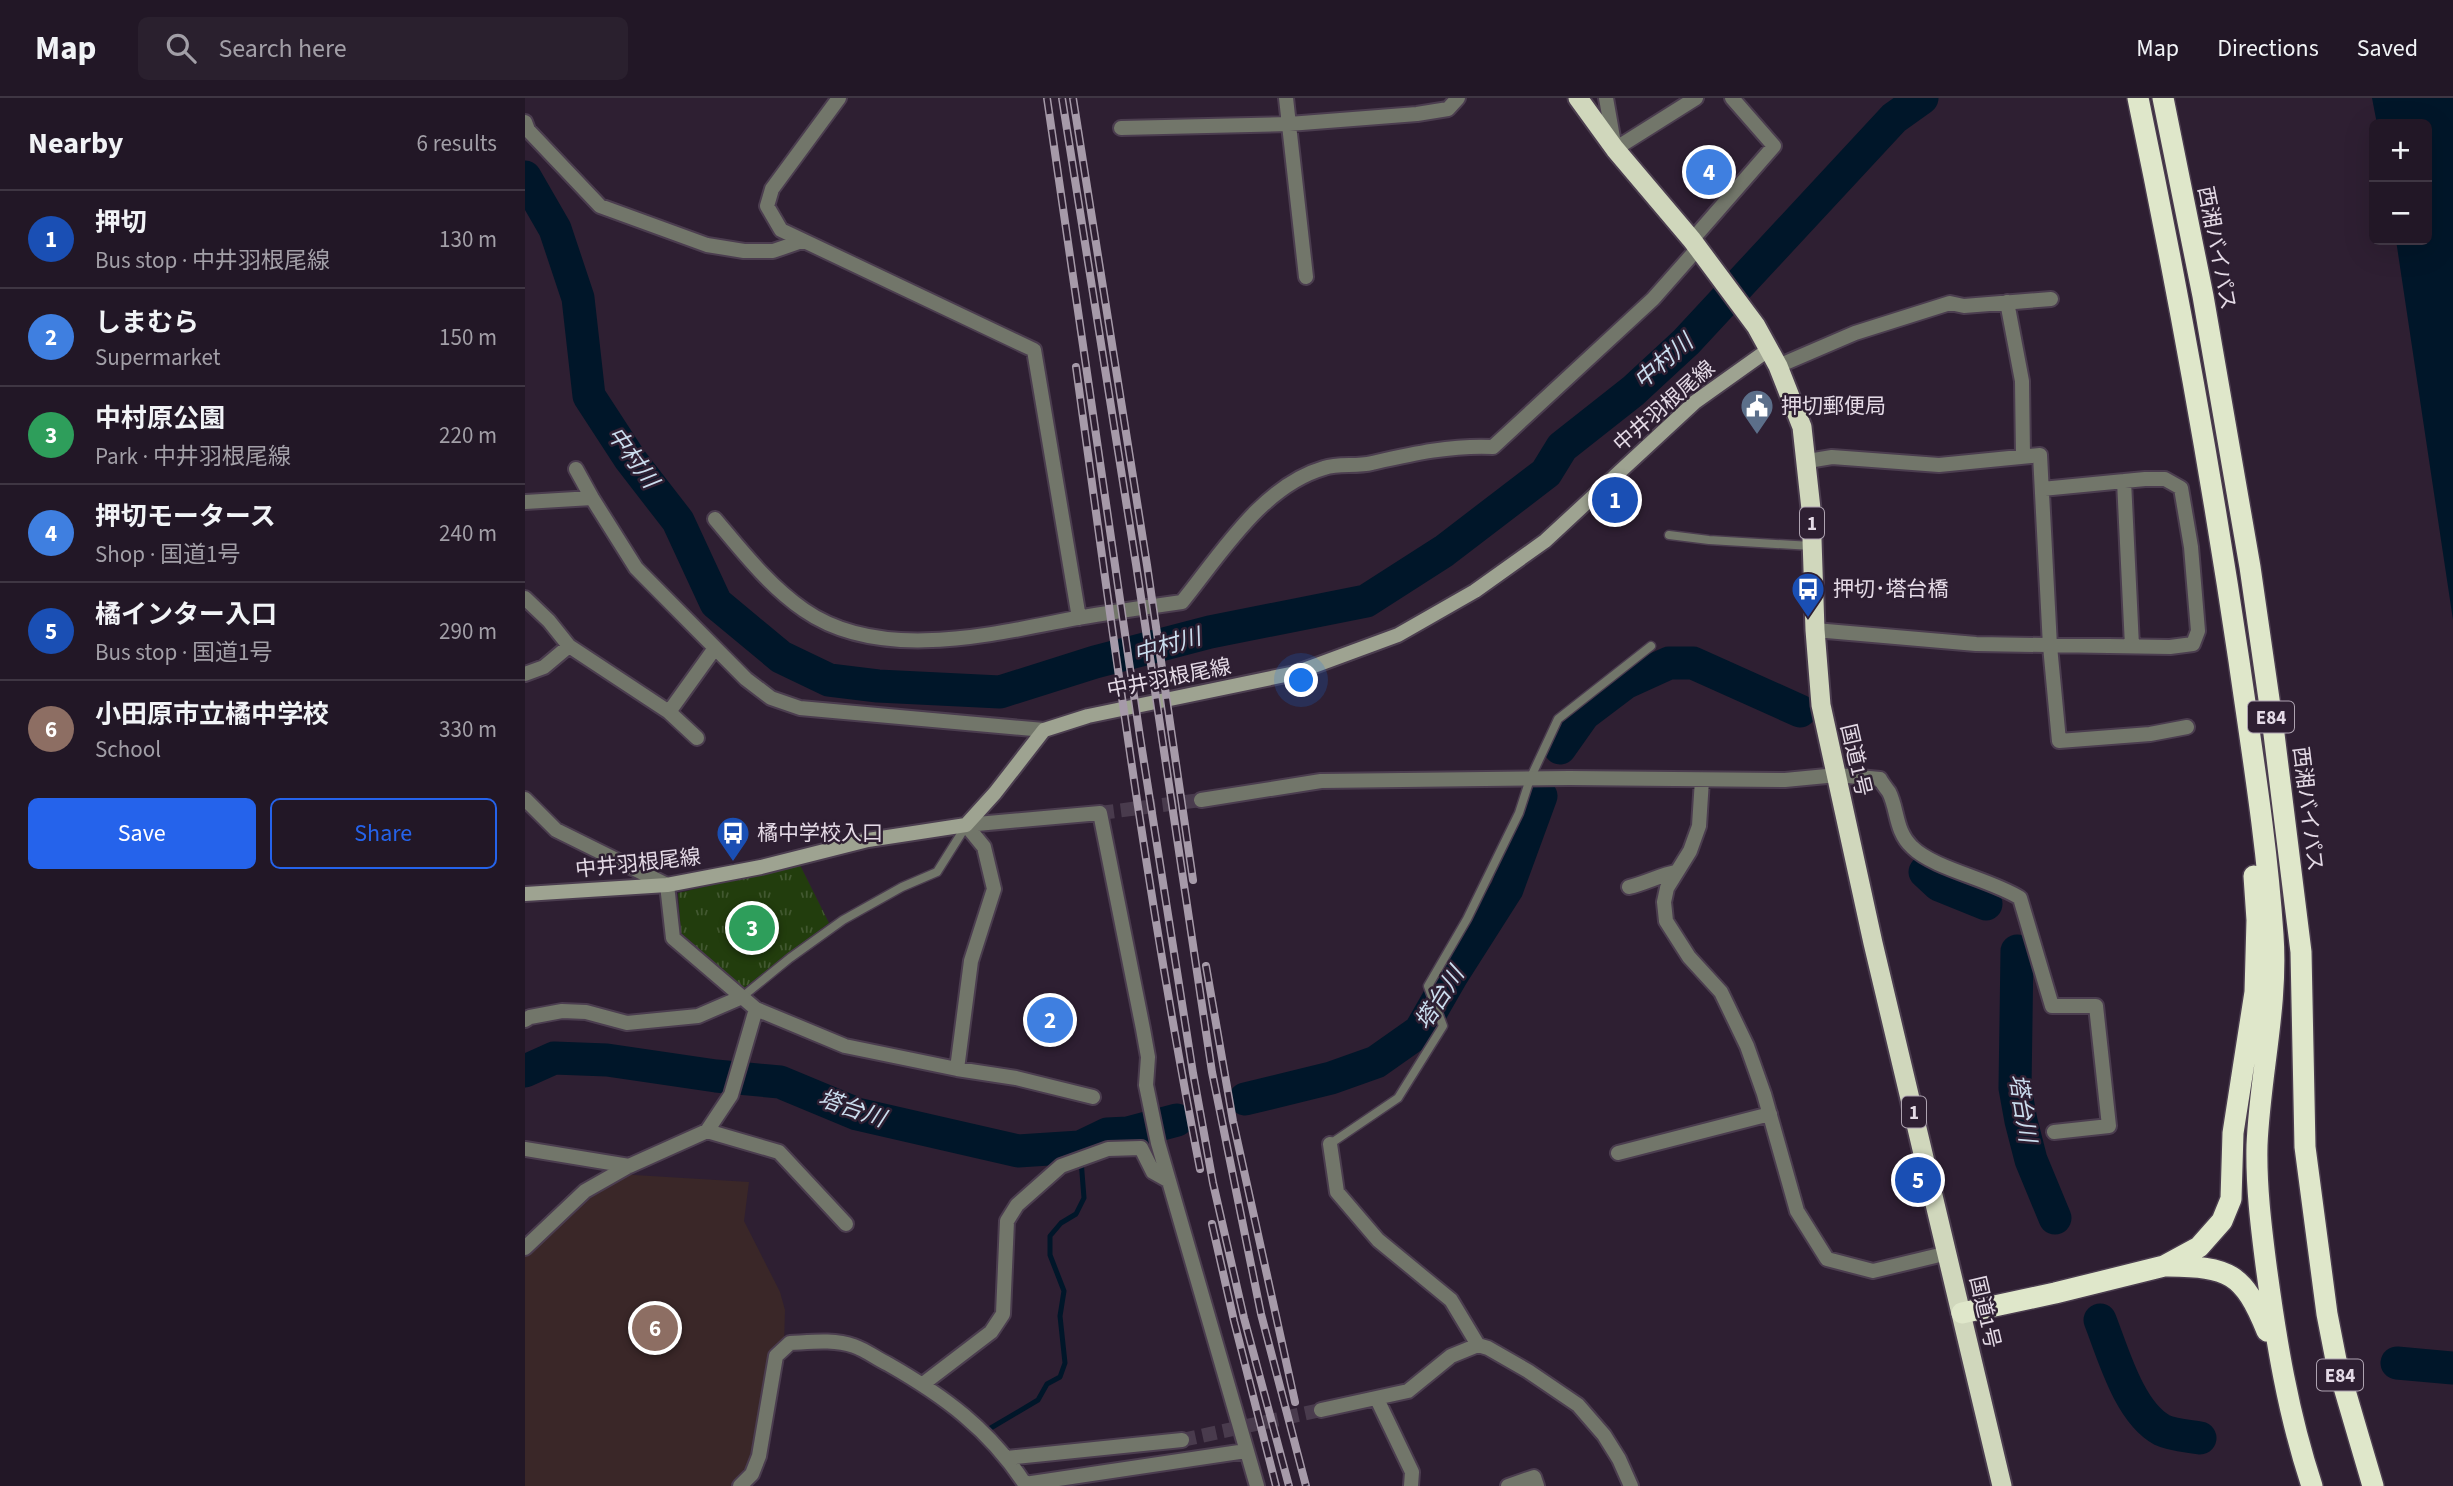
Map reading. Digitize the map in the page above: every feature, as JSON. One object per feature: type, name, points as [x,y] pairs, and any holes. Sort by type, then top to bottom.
[{"type":"highway","name":"国道1号","points":[[1578,98],[1615,149],[1695,244],[1756,327],[1773,358],[1803,427],[1808,461],[1815,630],[1821,705],[1827,738],[2002,1486]]},
{"type":"highway","name":"E84","points":[[2138,98],[2193,375],[2227,578],[2264,838],[2274,937],[2273,1013],[2261,1092],[2257,1150],[2263,1235],[2280,1366],[2312,1486]]},
{"type":"highway","name":"西湘バイパス","points":[[2163,98],[2205,309],[2250,567],[2274,734],[2301,952],[2305,1147],[2327,1314],[2336,1360],[2373,1486]]},
{"type":"highway","points":[[2155,1269],[2199,1247],[2215,1232],[2228,1210],[2232,1188],[2233,1133],[2255,992],[2257,920],[2235,634]]},
{"type":"highway","points":[[1962,1313],[2155,1269],[2204,1267],[2223,1271],[2247,1291],[2257,1307],[2280,1366]]},
{"type":"highway","points":[[2289,1477],[2304,1460]]},
{"type":"main road","name":"中井羽根尾線","points":[[1044,730],[1088,716],[1295,673],[1398,635],[1475,591],[1545,541],[1695,402],[1773,358]]},
{"type":"main road","points":[[966,825],[995,793],[1044,730]]},
{"type":"main road","name":"中井羽根尾線","points":[[525,894],[667,885],[761,867],[868,840],[966,825]]},
{"type":"street","points":[[839,98],[772,189],[767,206],[781,230],[1034,350],[1079,618]]},
{"type":"street","points":[[1286,98],[1306,277]]},
{"type":"street","points":[[1121,128],[1289,124],[1417,114],[1448,109],[1458,98]]},
{"type":"street","points":[[1606,98],[1615,149],[1696,98]]},
{"type":"street","points":[[715,519],[773,585],[805,611],[835,626],[874,639],[927,641],[1035,627],[1182,601],[1269,496],[1297,478],[1327,467],[1361,466],[1443,448],[1493,447],[1653,299],[1774,146],[1732,98]]},
{"type":"street","points":[[525,122],[528,130],[600,206],[707,245],[744,251],[773,251],[802,241]]},
{"type":"street","points":[[1773,358],[1950,303],[1964,306],[2051,299]]},
{"type":"street","points":[[2007,302],[2022,381],[2023,456]]},
{"type":"street","points":[[1808,461],[1832,457],[1939,465],[2040,455],[2050,646],[2059,741],[2150,734],[2187,727]]},
{"type":"street","points":[[576,469],[636,568],[746,679],[771,698],[800,708],[1044,730]]},
{"type":"street","points":[[1815,630],[1976,644],[2170,647],[2193,644],[2199,631],[2192,547],[2181,488],[2165,479],[2042,489]]},
{"type":"street","points":[[2124,481],[2132,646]]},
{"type":"street","points":[[525,502],[592,498]]},
{"type":"street","points":[[525,598],[549,621],[569,646],[669,712],[697,738]]},
{"type":"street","points":[[525,674],[544,667],[569,646]]},
{"type":"street","points":[[669,712],[715,648]]},
{"type":"street","points":[[1202,800],[1321,781],[1569,778],[1785,780],[1836,775],[1879,779],[1890,794],[1896,822],[1911,846],[1929,859],[2005,889],[2020,898],[2052,1006],[2096,1006],[2109,1126],[2053,1132]]},
{"type":"street","points":[[1702,780],[1699,825],[1690,851],[1667,888],[1664,901],[1666,921],[1689,957],[1721,992],[1747,1046],[1770,1114],[1797,1211],[1827,1259],[1873,1271],[1948,1253]]},
{"type":"street","points":[[525,799],[556,830],[667,885],[673,938],[756,1009],[845,1046],[1016,1078],[1093,1097]]},
{"type":"street","points":[[966,825],[1100,813],[1148,1057],[1146,1085],[1158,1143],[1257,1486]]},
{"type":"street","points":[[957,1069],[971,961],[994,889],[984,847],[966,825]]},
{"type":"street","points":[[1629,887],[1676,872]]},
{"type":"street","points":[[525,1020],[562,1011],[586,1012],[627,1023],[698,1016],[742,998]]},
{"type":"street","points":[[525,1248],[585,1191],[629,1166],[707,1131],[731,1096],[756,1009]]},
{"type":"street","points":[[1618,1153],[1770,1114]]},
{"type":"street","points":[[707,1131],[779,1152],[846,1224]]},
{"type":"street","points":[[1330,1144],[1337,1192],[1378,1240],[1451,1300],[1478,1345]]},
{"type":"street","points":[[923,1384],[991,1332],[1003,1314],[1007,1221],[1017,1205],[1061,1166],[1108,1149],[1142,1148],[1153,1172],[1169,1181]]},
{"type":"street","points":[[525,1149],[629,1166]]},
{"type":"street","points":[[740,1486],[753,1475],[759,1456],[776,1356],[790,1343],[824,1341],[855,1346],[923,1384],[984,1432],[1007,1458],[1024,1484],[1246,1451]]},
{"type":"street","points":[[1321,1410],[1408,1391],[1451,1356],[1478,1345],[1528,1371],[1578,1405],[1604,1435],[1631,1486]]},
{"type":"street","points":[[1377,1399],[1412,1472],[1411,1486]]},
{"type":"street","points":[[1007,1458],[1182,1440]]},
{"type":"street","points":[[1508,1486],[1534,1477],[1537,1486]]},
{"type":"lane","points":[[1669,535],[1745,543],[1812,546]]},
{"type":"lane","points":[[1330,1144],[1398,1098],[1443,1026],[1428,986],[1467,919],[1519,813],[1530,779],[1558,719],[1651,646]]},
{"type":"lane","points":[[742,998],[790,958],[843,920],[902,887],[937,872],[966,825]]},
{"type":"shaded area","points":[[618,1174],[749,1182],[744,1221],[780,1292],[785,1310],[784,1345],[768,1443],[746,1480],[730,1486],[525,1486],[525,1240]]},
{"type":"green space","points":[[800,865],[829,923],[744,988],[681,933],[678,893]]},
{"type":"water","points":[[2372,98],[2453,98],[2453,620],[2397,245],[2432,245],[2432,119],[2376,119]]},
{"type":"waterway","name":"中村川","points":[[525,177],[555,229],[578,298],[589,396],[630,459],[678,521],[716,603],[781,657],[829,680],[878,686],[1000,692],[1095,662],[1210,632],[1366,601],[1444,551],[1546,473],[1562,447],[1633,391],[1686,342],[1894,118],[1922,98]]},
{"type":"waterway","name":"塔台川","points":[[1560,748],[1584,714],[1625,683],[1669,663],[1693,663],[1800,711]]},
{"type":"waterway","name":"塔台川","points":[[1245,1099],[1331,1078],[1376,1062],[1420,1031],[1507,889],[1541,796]]},
{"type":"waterway","name":"塔台川","points":[[1925,872],[1939,885],[1986,904]]},
{"type":"waterway","name":"塔台川","points":[[2017,951],[2015,1088],[2031,1160],[2055,1218]]},
{"type":"waterway","name":"塔台川","points":[[525,1071],[554,1058],[607,1060],[716,1076],[780,1082],[857,1114],[1018,1151],[1080,1147],[1107,1134],[1128,1133],[1177,1120]]},
{"type":"waterway","points":[[984,1432],[1038,1400],[1047,1384],[1060,1377],[1065,1363],[1060,1316],[1064,1291],[1050,1255],[1050,1236],[1061,1223],[1076,1214],[1084,1198],[1080,1147]]},
{"type":"waterway","name":"塔台川","points":[[2100,1320],[2123,1381],[2140,1410],[2162,1430],[2200,1438]]},
{"type":"waterway","name":"塔台川","points":[[2397,1363],[2453,1368]]},
{"type":"tunnel","points":[[1100,813],[1201,800]]},
{"type":"tunnel","points":[[1182,1440],[1321,1410]]},
{"type":"railway","points":[[1047,98],[1140,737],[1193,1073],[1213,1183],[1244,1318],[1289,1486]]},
{"type":"railway","points":[[1062,98],[1136,564],[1212,1072],[1261,1314],[1306,1486]]},
{"type":"railway","points":[[1073,98],[1147,565],[1193,880]]},
{"type":"railway","points":[[1076,367],[1148,869],[1200,1169]]},
{"type":"railway","points":[[1206,966],[1233,1121],[1295,1402]]},
{"type":"railway","points":[[1212,1224],[1276,1486]]},
{"type":"place","name":"押切モータース","points":[[1709,172]]},
{"type":"place","name":"押切郵便局","points":[[1757,436]]},
{"type":"place","name":"押切","points":[[1615,500]]},
{"type":"place","name":"押切･塔台橋","points":[[1808,619]]},
{"type":"place","name":"橘中学校入口","points":[[733,863]]},
{"type":"place","name":"中村原公園","points":[[752,928]]},
{"type":"place","name":"しまむら","points":[[1050,1020]]},
{"type":"place","name":"橘インター入口","points":[[1918,1180]]},
{"type":"place","name":"小田原市立橘中学校","points":[[655,1328]]}]
